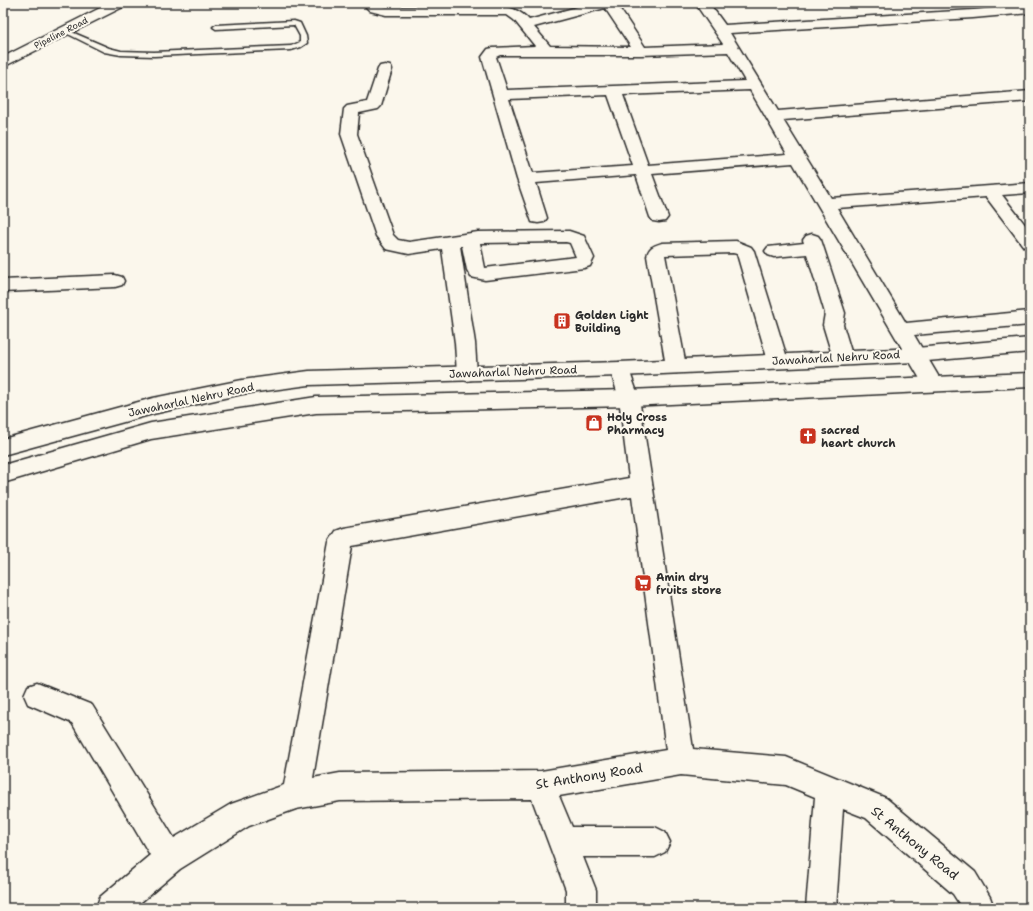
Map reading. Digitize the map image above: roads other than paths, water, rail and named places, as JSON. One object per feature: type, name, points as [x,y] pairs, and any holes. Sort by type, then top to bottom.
[{"type":"street","name":"Pipeline Road","points":[[3,63],[120,3]]},
{"type":"street","points":[[369,3],[375,8],[386,11],[482,7],[511,12],[519,16],[546,50]]},
{"type":"street","points":[[525,25],[608,3],[641,51]]},
{"type":"street","points":[[702,3],[721,29],[753,85],[933,384]]},
{"type":"street","points":[[721,29],[973,14],[1030,9]]},
{"type":"street","points":[[538,218],[489,61],[489,57],[493,52],[546,50],[641,51],[731,48]]},
{"type":"street","points":[[385,69],[373,106],[352,109],[349,134],[385,236],[392,245],[409,248],[470,239],[569,236],[578,240],[585,258],[584,262],[485,274],[478,273],[476,270],[470,239]]},
{"type":"street","points":[[499,95],[753,85]]},
{"type":"street","points":[[614,91],[659,217]]},
{"type":"street","points":[[772,116],[1030,96]]},
{"type":"street","points":[[525,179],[797,158]]},
{"type":"street","points":[[825,204],[1030,188]]},
{"type":"street","points":[[990,191],[1030,243]]},
{"type":"street","points":[[450,242],[467,374]]},
{"type":"street","points":[[774,251],[813,244],[835,313],[833,325],[843,358]]},
{"type":"street","points":[[676,366],[656,256],[657,251],[662,249],[736,247],[745,251],[778,361]]},
{"type":"street","points":[[3,286],[115,281]]},
{"type":"street","points":[[900,330],[1030,318]]},
{"type":"street","name":"Jawaharlal Nehru Road","points":[[3,447],[153,406],[242,387],[309,378],[620,369],[916,355],[1030,345]]},
{"type":"street","points":[[620,369],[629,398],[681,761]]},
{"type":"street","name":"Jawaharlal Nehru Road","points":[[3,474],[151,431],[316,405],[629,398],[1030,380]]},
{"type":"street","points":[[296,795],[341,542],[344,538],[641,485]]},
{"type":"street","points":[[37,696],[82,714],[169,858]]},
{"type":"street","name":"St Anthony Road","points":[[111,908],[169,858],[242,814],[296,795],[340,787],[541,785],[681,761],[786,771],[876,808],[964,883],[979,908]]},
{"type":"street","points":[[541,785],[581,890],[581,908]]},
{"type":"street","points":[[821,908],[830,789]]},
{"type":"street","points":[[562,842],[655,842]]},
{"type":"lane","points":[[66,31],[107,50],[121,53],[162,53],[291,48],[299,46],[303,43],[303,36],[298,24],[289,22],[216,27]]},
{"type":"place","name":"Golden Light Building","points":[[562,321]]},
{"type":"place","name":"Holy Cross Pharmacy","points":[[594,423]]},
{"type":"place","name":"sacred heart church","points":[[808,436]]},
{"type":"place","name":"Amin dry fruits store","points":[[643,583]]}]
